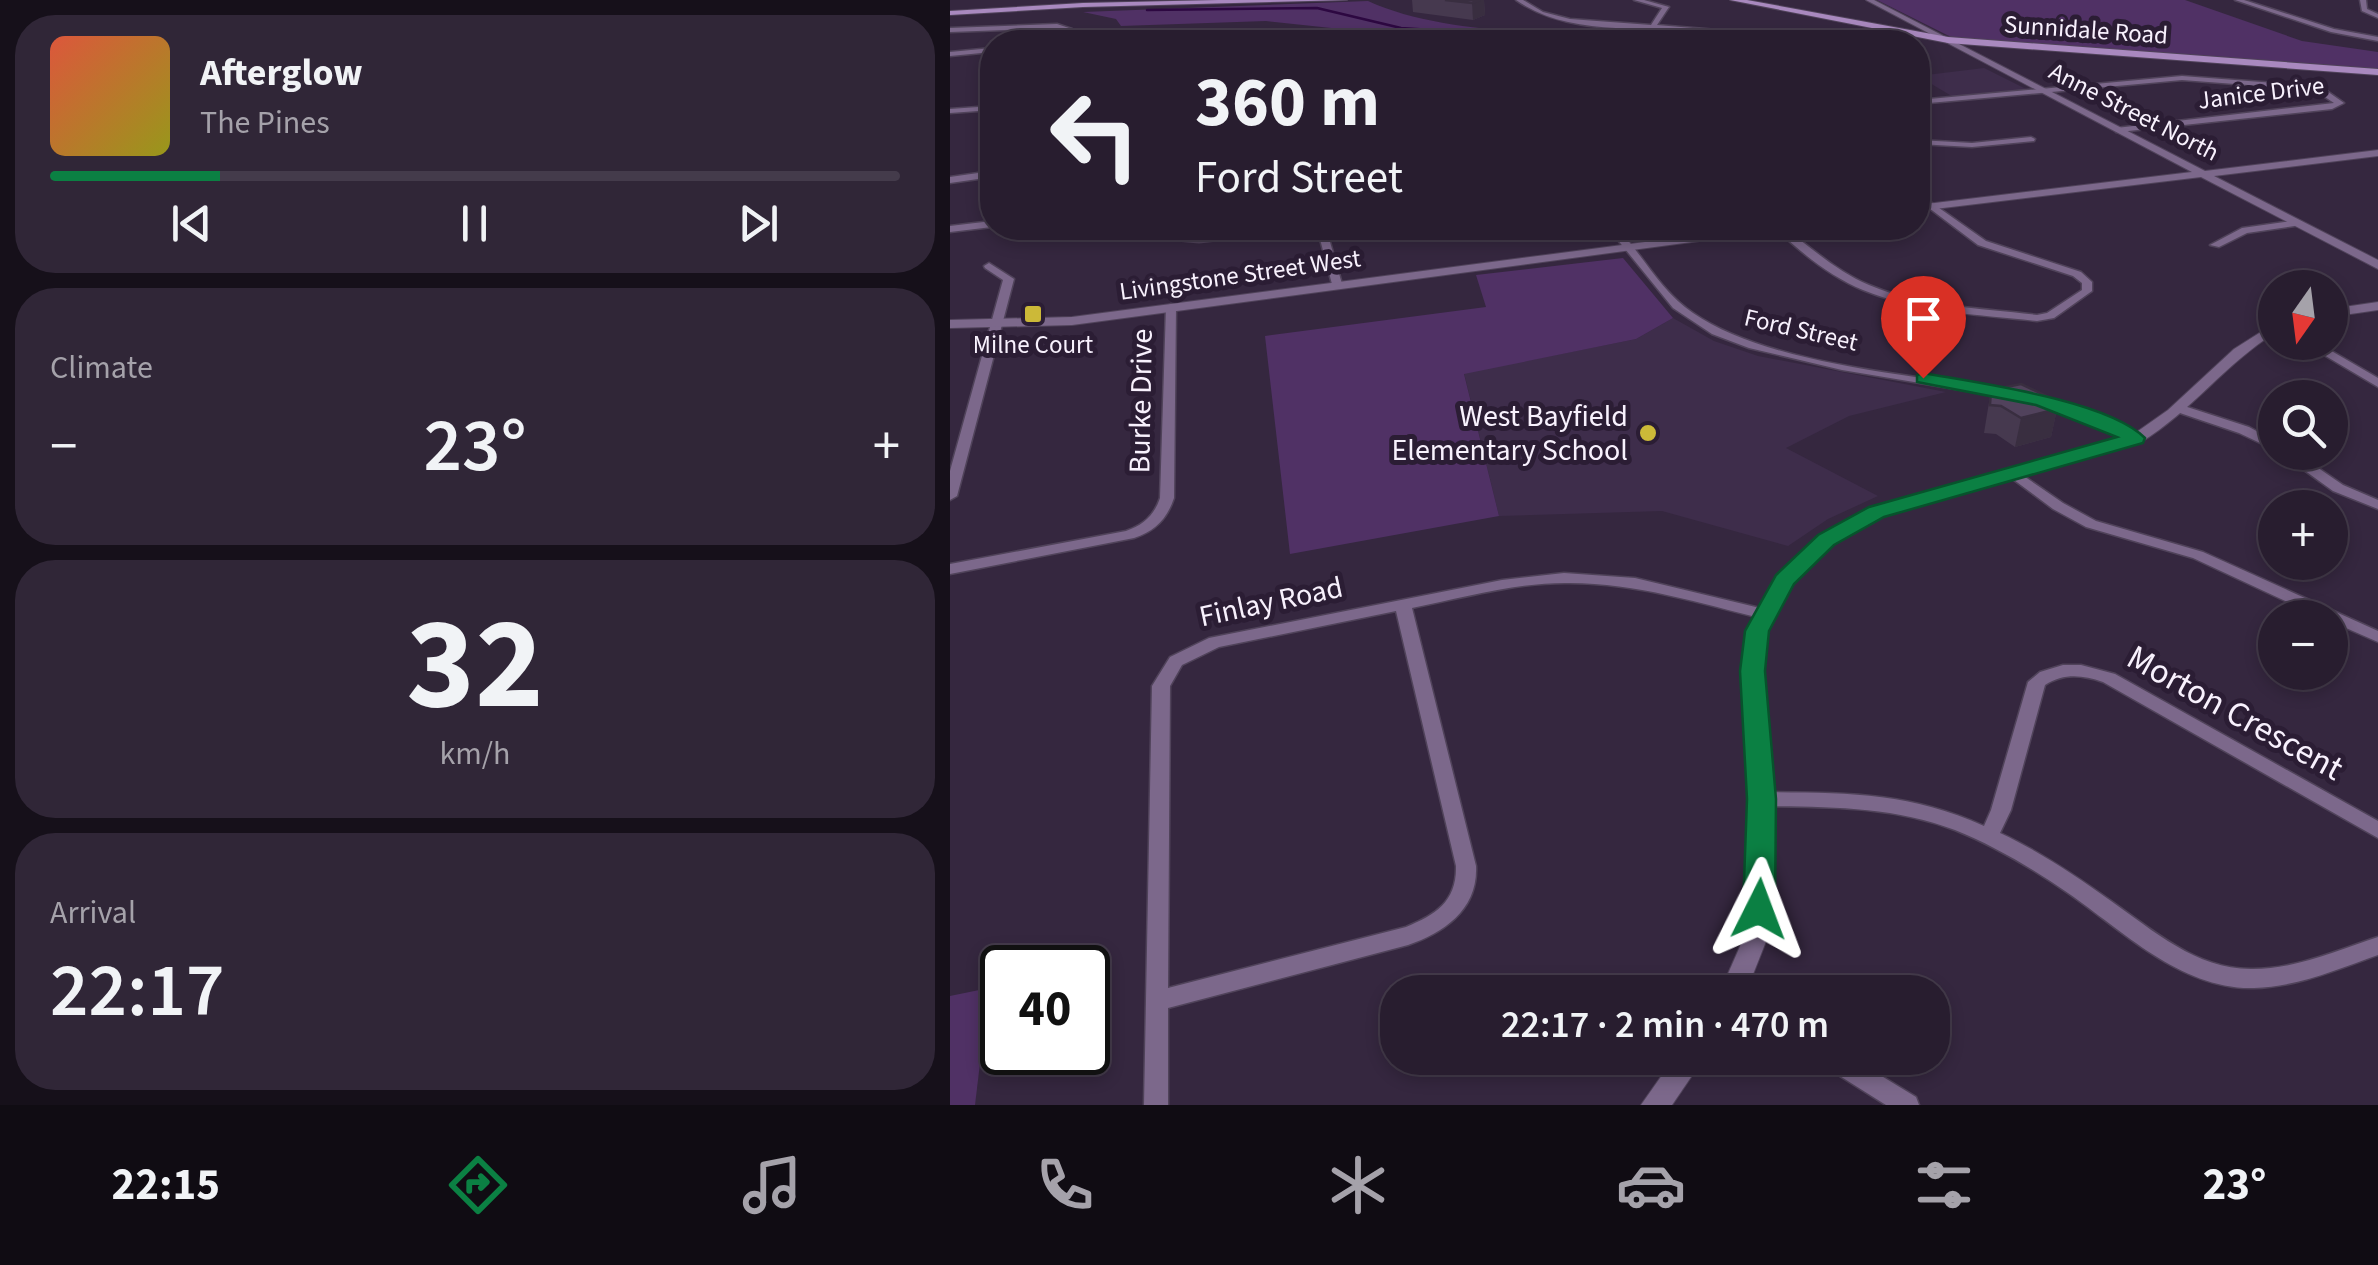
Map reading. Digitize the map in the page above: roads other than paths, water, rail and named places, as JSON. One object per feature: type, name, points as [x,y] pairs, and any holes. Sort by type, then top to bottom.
[{"type":"main road","points":[[950,13],[1343,0]]},
{"type":"main road","name":"Sunnidale Road","points":[[1734,0],[1894,30]]},
{"type":"main road","name":"Sunnidale Road","points":[[1930,37],[2378,72]]},
{"type":"main road","points":[[1970,53],[1988,43]]},
{"type":"street","points":[[1519,0],[1552,16],[1723,30]]},
{"type":"street","points":[[1638,0],[1666,7],[1654,25]]},
{"type":"street","name":"Anne Street North","points":[[1869,0],[1928,30]]},
{"type":"street","points":[[2238,0],[2333,31],[2378,39]]},
{"type":"street","points":[[2363,0],[2364,10],[2378,16]]},
{"type":"street","points":[[950,30],[1056,26],[1070,30]]},
{"type":"street","name":"Anne Street North","points":[[1930,31],[2378,264]]},
{"type":"street","points":[[950,54],[980,51]]},
{"type":"street","name":"Janice Drive","points":[[1930,101],[2182,78],[2303,87],[2322,91],[2340,103],[2119,130]]},
{"type":"street","points":[[950,111],[980,109]]},
{"type":"street","points":[[1930,142],[1972,144],[2031,138]]},
{"type":"street","points":[[1932,206],[2378,153]]},
{"type":"street","points":[[950,180],[980,176]]},
{"type":"street","points":[[1793,240],[1830,269],[1866,288],[1893,296],[2036,318],[2050,316],[2087,290],[2087,282],[2077,274],[1982,243],[1932,206]]},
{"type":"street","points":[[2216,245],[2245,230],[2298,223]]},
{"type":"street","points":[[950,228],[980,225]]},
{"type":"street","points":[[1324,240],[1337,284]]},
{"type":"street","name":"Ford Street","points":[[1625,240],[1671,300],[1690,317],[1718,332],[1799,356],[2040,400],[2136,438]]},
{"type":"street","name":"Livingstone Street West","points":[[950,324],[1072,322],[1680,240]]},
{"type":"street","points":[[950,496],[955,458],[999,326],[1009,279],[989,266]]},
{"type":"street","points":[[2348,310],[2378,306]]},
{"type":"street","name":"Burke Drive","points":[[950,570],[1128,535],[1146,528],[1159,516],[1167,498],[1167,335],[1171,307]]},
{"type":"street","points":[[1740,975],[1753,944],[1759,909],[1761,799],[1752,671],[1757,631],[1797,566],[1826,540],[1896,504],[2136,438],[2181,409],[2258,339]]},
{"type":"street","points":[[2338,360],[2378,383]]},
{"type":"street","points":[[2181,409],[2258,437]]},
{"type":"street","points":[[2312,470],[2338,488],[2378,505]]},
{"type":"street","points":[[2015,474],[2058,506],[2091,524],[2198,555],[2378,637]]},
{"type":"street","name":"Finlay Road","points":[[1156,1105],[1161,686],[1168,668],[1184,654],[1215,642],[1516,583],[1593,578],[1653,586],[1764,614]]},
{"type":"street","points":[[1156,1001],[1426,930],[1461,898],[1468,877],[1466,866],[1404,605]]},
{"type":"street","name":"Morton Crescent","points":[[1990,834],[2001,810],[2038,682],[2049,674],[2077,669],[2121,685],[2378,830]]},
{"type":"street","points":[[1761,799],[1880,802],[1920,810],[1990,834],[2172,955],[2200,971],[2227,979],[2269,979],[2378,946]]},
{"type":"street","points":[[1655,1105],[1677,1075]]},
{"type":"street","points":[[1859,1075],[1907,1105]]},
{"type":"waterway","points":[[1147,10],[1317,8],[1401,28],[1431,30]]},
{"type":"place","name":"Milne Court","points":[[1033,314]]},
{"type":"place","name":"West Bayfield Elementary School","points":[[1648,433]]}]
